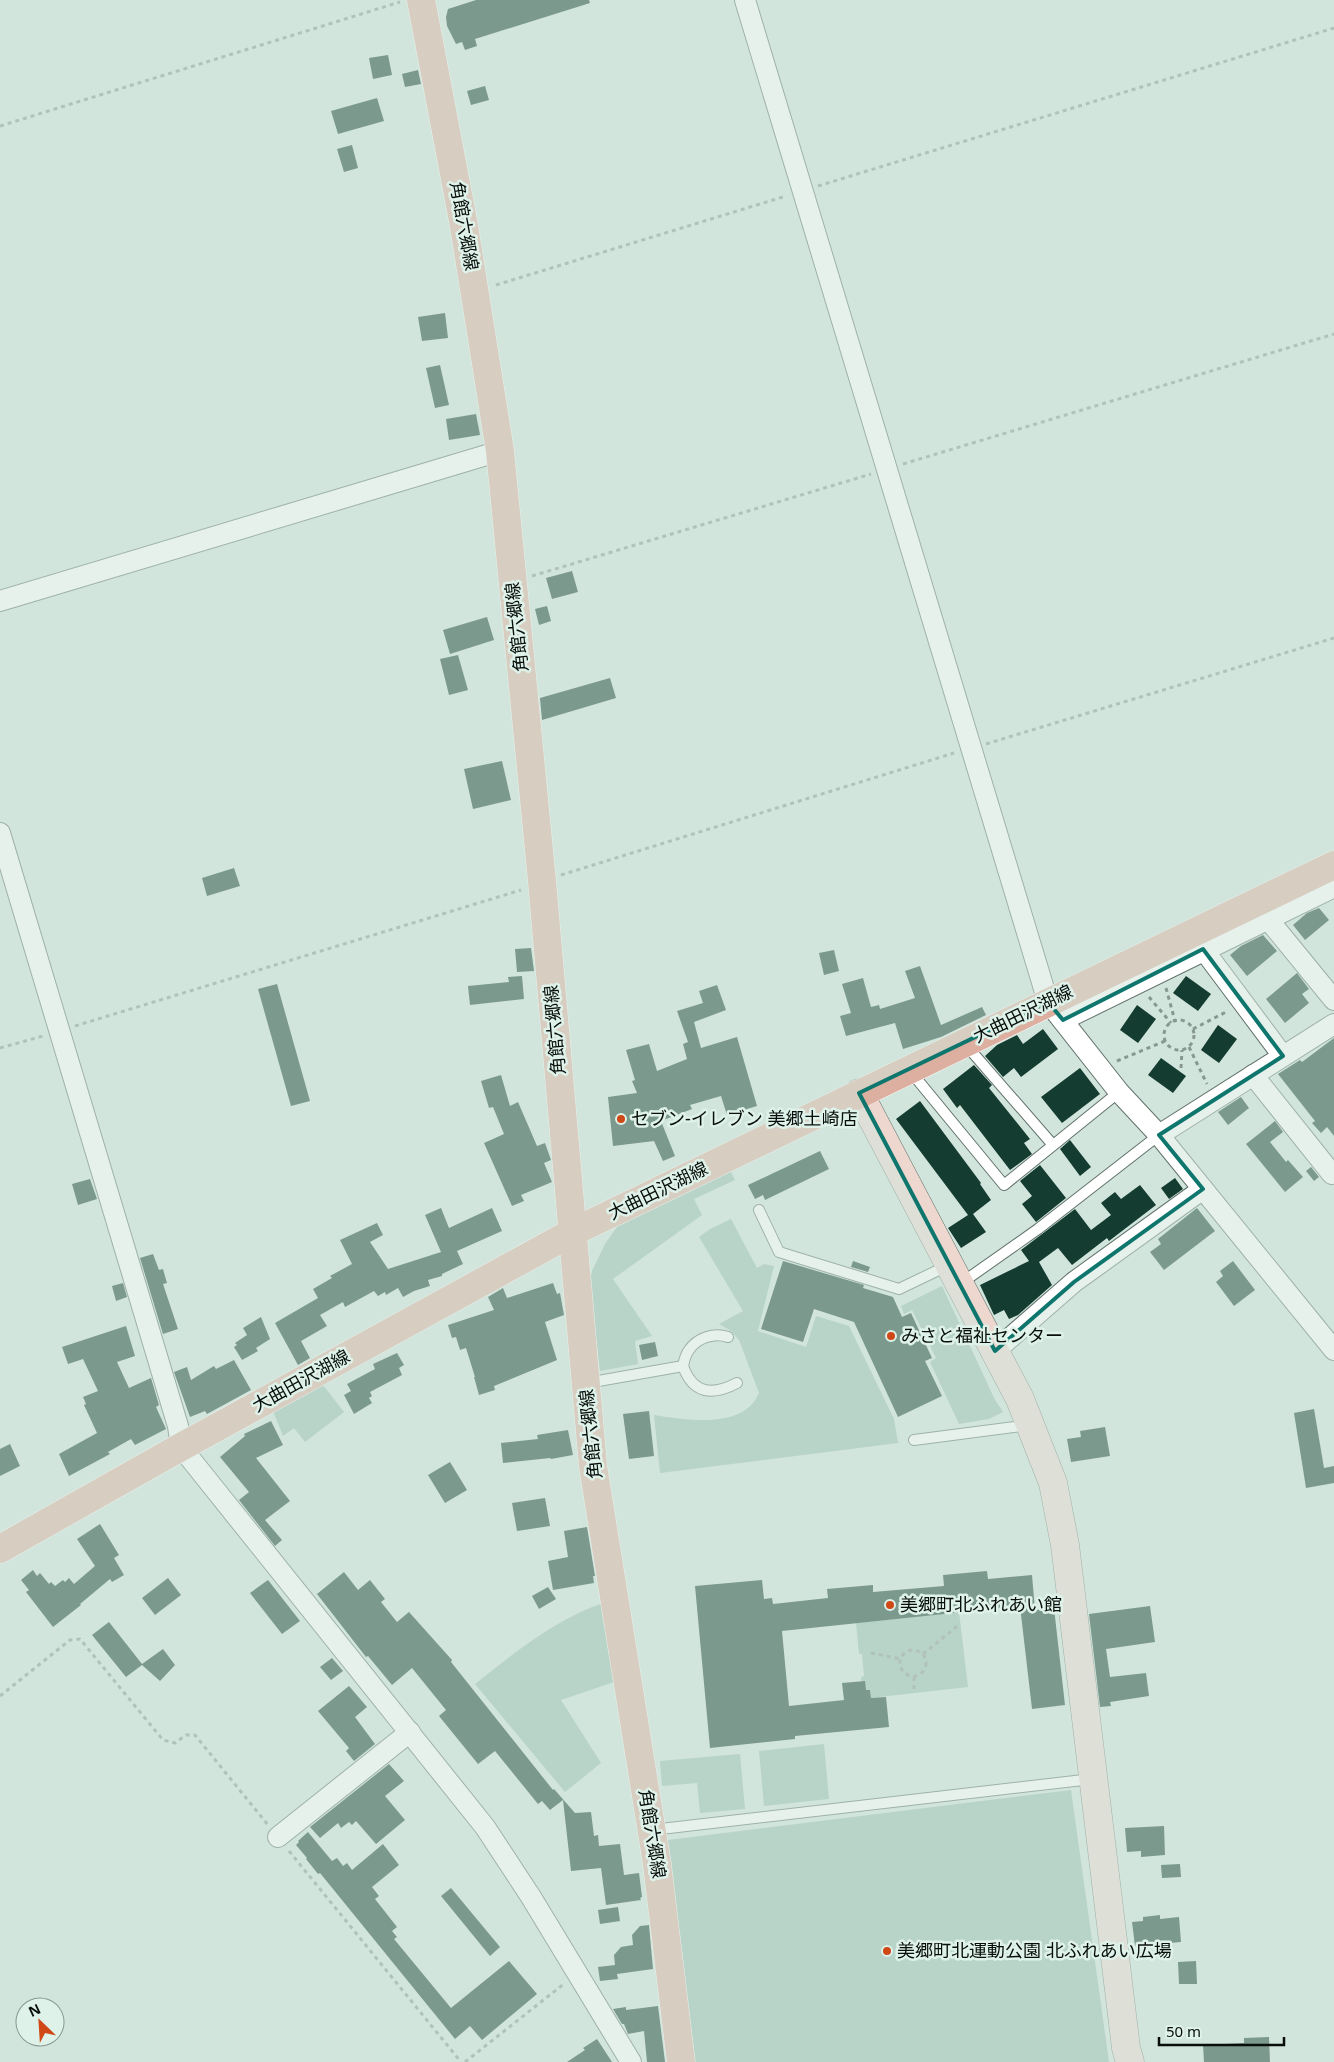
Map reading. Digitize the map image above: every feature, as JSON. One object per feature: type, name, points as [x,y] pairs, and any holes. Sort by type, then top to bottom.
[{"type":"main road","name":"角館六郷線","points":[[421,0],[464,226],[500,451],[542,883],[593,1466],[652,1830],[681,2062]]},
{"type":"main road","name":"大曲田沢湖線","points":[[0,1549],[181,1447],[573,1232],[964,1042],[1056,1011],[1334,865]]},
{"type":"street","points":[[744,0],[971,748],[1056,1011],[1119,1092],[1159,1135],[1334,1350]]},
{"type":"street","points":[[0,601],[500,451]]},
{"type":"street","points":[[0,833],[178,1426],[181,1447],[486,1827],[531,1897],[631,2062]]},
{"type":"street","points":[[1056,1011],[1137,983],[1334,886]]},
{"type":"street","points":[[1268,918],[1334,1000]]},
{"type":"street","points":[[1203,949],[1283,1056]]},
{"type":"street","points":[[1159,1135],[1334,1024]]},
{"type":"street","points":[[1253,1075],[1332,1174]]},
{"type":"street","points":[[859,1093],[1020,1399],[1053,1483],[1065,1545],[1126,2048],[1130,2062]]},
{"type":"street","points":[[995,1351],[1074,1282],[1203,1189]]},
{"type":"street","points":[[278,1837],[410,1732]]},
{"type":"lane","points":[[964,1042],[1053,1145]]},
{"type":"lane","points":[[909,1069],[1004,1186],[1119,1092]]},
{"type":"lane","points":[[759,1210],[779,1252],[899,1289],[955,1274],[1038,1229],[1159,1135]]},
{"type":"lane","points":[[728,1337],[719,1333],[699,1341],[688,1350],[683,1366],[687,1379],[697,1388],[708,1391],[725,1389],[737,1383]]},
{"type":"lane","points":[[586,1383],[683,1366]]},
{"type":"lane","points":[[914,1440],[1030,1425]]},
{"type":"lane","points":[[652,1830],[1093,1779]]},
{"type":"path","points":[[0,126],[405,0]]},
{"type":"path","points":[[475,292],[1334,28]]},
{"type":"path","points":[[512,582],[1334,334]]},
{"type":"path","points":[[0,1048],[542,883],[971,748],[1334,638]]},
{"type":"path","points":[[1161,970],[1175,1021]]},
{"type":"path","points":[[1137,983],[1171,1023]]},
{"type":"path","points":[[1193,1028],[1244,1003]]},
{"type":"path","points":[[1175,1021],[1184,1021],[1193,1028],[1193,1041],[1189,1047],[1182,1050],[1172,1048],[1165,1041],[1165,1031],[1175,1021]]},
{"type":"path","points":[[1101,1068],[1165,1041]]},
{"type":"path","points":[[1189,1047],[1215,1099]]},
{"type":"path","points":[[1182,1050],[1182,1068]]},
{"type":"path","points":[[923,1654],[960,1624]]},
{"type":"path","points":[[0,1696],[70,1640],[80,1640],[163,1740],[175,1743],[186,1735],[195,1735],[461,2062]]},
{"type":"path","points":[[912,1650],[923,1654],[926,1659],[926,1668],[920,1675],[908,1676],[902,1670],[901,1659],[904,1654],[912,1650]]},
{"type":"path","points":[[871,1652],[901,1659]]},
{"type":"path","points":[[914,1677],[914,1693]]},
{"type":"path","points":[[465,2062],[577,1973]]},
{"type":"highlighted area","points":[[1203,949],[1283,1056],[1159,1135],[1203,1189],[1074,1282],[995,1351],[859,1093],[1048,1002],[1063,1020]]},
{"type":"green space","points":[[729,1168],[735,1180],[694,1199],[702,1215],[613,1279],[652,1336],[635,1341],[638,1364],[600,1371],[589,1284],[592,1271],[605,1244],[619,1224]]},
{"type":"green space","points":[[731,1219],[757,1268],[764,1264],[774,1266],[758,1331],[806,1347],[816,1316],[849,1326],[894,1419],[898,1443],[660,1473],[654,1415],[697,1420],[727,1418],[741,1413],[751,1405],[759,1393],[739,1340],[731,1331],[719,1324],[743,1311],[699,1237],[710,1229]]},
{"type":"green space","points":[[942,1286],[995,1400],[1003,1412],[989,1419],[959,1424],[930,1362],[936,1358],[912,1310],[904,1314],[901,1306]]},
{"type":"green space","points":[[323,1385],[344,1412],[305,1442],[294,1428],[283,1436],[273,1411]]},
{"type":"green space","points":[[606,1602],[620,1680],[561,1700],[601,1763],[565,1792],[475,1684],[537,1637],[570,1617]]},
{"type":"green space","points":[[959,1612],[968,1687],[871,1698],[870,1690],[862,1691],[861,1677],[864,1676],[862,1654],[859,1654],[856,1623]]},
{"type":"green space","points":[[824,1744],[829,1799],[764,1806],[759,1751]]},
{"type":"green space","points":[[740,1754],[745,1809],[700,1813],[697,1783],[662,1786],[660,1761]]},
{"type":"green space","name":"美郷町北運動公園 北ふれあい広場","points":[[1071,1790],[1109,2062],[693,2062],[668,1840]]},
{"type":"building","points":[[476,0],[589,0],[590,3],[475,39],[477,46],[465,50],[462,42],[456,44],[447,26],[446,17],[448,9]]},
{"type":"building","points":[[388,55],[392,75],[373,79],[369,58]]},
{"type":"building","points":[[418,70],[421,84],[405,87],[402,74]]},
{"type":"building","points":[[485,86],[489,100],[471,105],[467,91]]},
{"type":"building","points":[[377,98],[384,121],[338,134],[331,111]]},
{"type":"building","points":[[352,145],[358,168],[344,172],[337,149]]},
{"type":"building","points":[[445,313],[448,338],[422,341],[418,317]]},
{"type":"building","points":[[440,365],[449,405],[435,408],[426,368]]},
{"type":"building","points":[[476,414],[480,435],[449,440],[446,419]]},
{"type":"building","points":[[572,571],[578,592],[552,599],[546,578]]},
{"type":"building","points":[[547,606],[551,621],[539,625],[535,609]]},
{"type":"building","points":[[487,617],[494,640],[450,654],[443,630]]},
{"type":"building","points":[[458,655],[468,690],[449,695],[440,659]]},
{"type":"building","points":[[610,678],[616,698],[542,720],[540,698]]},
{"type":"building","points":[[502,761],[511,800],[473,809],[464,769]]},
{"type":"building","points":[[234,868],[240,886],[207,896],[202,878]]},
{"type":"building","points":[[1319,908],[1329,920],[1305,940],[1293,925],[1307,913]]},
{"type":"building","points":[[1263,935],[1277,951],[1247,976],[1230,955],[1241,946]]},
{"type":"building","points":[[531,948],[534,971],[517,972],[515,949]]},
{"type":"building","points":[[834,950],[839,971],[824,975],[819,953]]},
{"type":"building","points":[[920,966],[941,1025],[982,1007],[986,1015],[941,1037],[903,1049],[895,1023],[846,1036],[840,1016],[851,1013],[842,984],[863,978],[871,1007],[879,1005],[880,1009],[915,998],[905,971]]},
{"type":"building","points":[[1297,973],[1309,989],[1302,994],[1309,1003],[1285,1023],[1266,999]]},
{"type":"building","points":[[522,976],[524,999],[470,1005],[468,986],[509,982],[508,977]]},
{"type":"building","points":[[1186,976],[1211,994],[1198,1011],[1173,993]]},
{"type":"building","points":[[277,984],[310,1101],[291,1106],[258,989]]},
{"type":"building","points":[[717,985],[726,1010],[694,1022],[701,1048],[737,1037],[757,1106],[727,1115],[721,1096],[690,1105],[692,1109],[661,1121],[675,1156],[663,1161],[654,1141],[613,1146],[608,1097],[637,1093],[632,1081],[635,1080],[626,1050],[649,1044],[657,1071],[687,1059],[683,1044],[688,1042],[677,1011],[703,1003],[699,991]]},
{"type":"building","points":[[1137,1005],[1156,1019],[1138,1043],[1120,1030]]},
{"type":"building","points":[[1218,1025],[1237,1039],[1219,1063],[1201,1050]]},
{"type":"building","points":[[1043,1029],[1058,1049],[1021,1077],[1014,1068],[1003,1077],[985,1056],[997,1045],[1017,1035],[1023,1044]]},
{"type":"building","points":[[1334,1038],[1334,1136],[1327,1127],[1321,1133],[1312,1123],[1315,1121],[1278,1074],[1300,1060],[1302,1062]]},
{"type":"building","points":[[1161,1058],[1186,1076],[1173,1093],[1148,1075]]},
{"type":"building","points":[[974,1065],[992,1085],[989,1088],[1030,1139],[1024,1143],[1032,1154],[1010,1170],[960,1105],[957,1108],[943,1089]]},
{"type":"building","points":[[1080,1068],[1100,1094],[1062,1123],[1041,1097]]},
{"type":"building","points":[[501,1075],[510,1106],[518,1102],[537,1146],[545,1143],[551,1160],[544,1163],[552,1182],[521,1195],[524,1201],[512,1206],[484,1143],[504,1134],[493,1107],[489,1108],[481,1081]]},
{"type":"building","points":[[1241,1097],[1249,1108],[1228,1125],[1218,1112]]},
{"type":"building","points":[[920,1101],[981,1183],[991,1200],[973,1214],[986,1232],[961,1248],[948,1228],[968,1215],[896,1119]]},
{"type":"building","points":[[1275,1121],[1283,1132],[1270,1142],[1286,1162],[1288,1160],[1303,1177],[1285,1192],[1246,1144]]},
{"type":"building","points":[[1070,1140],[1091,1167],[1080,1176],[1060,1149]]},
{"type":"building","points":[[820,1151],[829,1169],[765,1200],[763,1195],[755,1199],[748,1185]]},
{"type":"building","points":[[1040,1165],[1066,1198],[1036,1222],[1022,1204],[1032,1196],[1020,1181]]},
{"type":"building","points":[[1311,1167],[1319,1177],[1314,1181],[1306,1171]]},
{"type":"building","points":[[1175,1178],[1183,1189],[1169,1199],[1161,1188]]},
{"type":"building","points":[[90,1179],[97,1199],[78,1205],[72,1184]]},
{"type":"building","points":[[1140,1185],[1156,1205],[1109,1241],[1107,1238],[1072,1265],[1058,1248],[1039,1262],[1052,1285],[1018,1315],[1009,1319],[1004,1310],[994,1315],[980,1285],[1029,1261],[1021,1250],[1075,1209],[1091,1230],[1111,1215],[1101,1203],[1115,1192],[1121,1199]]},
{"type":"building","points":[[441,1208],[449,1228],[492,1208],[502,1231],[457,1251],[463,1264],[442,1274],[442,1276],[428,1280],[430,1286],[403,1297],[398,1288],[386,1295],[385,1292],[378,1296],[374,1291],[345,1307],[343,1302],[320,1315],[327,1326],[301,1341],[310,1358],[298,1365],[275,1323],[318,1298],[313,1289],[332,1278],[330,1276],[352,1264],[340,1240],[377,1223],[383,1235],[370,1242],[388,1269],[441,1252],[425,1215]]},
{"type":"building","points":[[1197,1208],[1215,1231],[1164,1270],[1150,1252],[1161,1244],[1158,1239]]},
{"type":"building","points":[[153,1254],[159,1270],[163,1269],[167,1283],[163,1284],[178,1329],[163,1334],[140,1258]]},
{"type":"building","name":"みさと福祉センター","points":[[783,1261],[864,1285],[863,1288],[893,1297],[902,1317],[911,1313],[932,1358],[925,1361],[942,1396],[898,1417],[854,1322],[814,1309],[803,1342],[761,1329]]},
{"type":"building","points":[[853,1261],[870,1267],[868,1272],[851,1267]]},
{"type":"building","points":[[1233,1261],[1255,1290],[1234,1306],[1216,1282],[1223,1276],[1220,1271]]},
{"type":"building","points":[[123,1283],[127,1297],[116,1301],[112,1286]]},
{"type":"building","points":[[553,1283],[557,1294],[560,1293],[564,1315],[545,1322],[557,1360],[494,1386],[495,1390],[479,1395],[466,1348],[460,1350],[456,1337],[452,1338],[448,1325],[494,1310],[488,1297],[503,1288],[507,1298]]},
{"type":"building","points":[[261,1317],[270,1339],[256,1348],[258,1351],[242,1360],[234,1347],[237,1345],[235,1343],[247,1335],[243,1328]]},
{"type":"building","points":[[126,1326],[135,1356],[117,1362],[129,1388],[151,1378],[159,1405],[156,1407],[166,1429],[135,1445],[131,1439],[108,1452],[110,1454],[69,1476],[59,1454],[97,1433],[84,1405],[86,1404],[83,1397],[98,1391],[83,1359],[68,1364],[62,1347]]},
{"type":"building","points":[[655,1342],[658,1356],[642,1360],[639,1345]]},
{"type":"building","points":[[397,1353],[404,1365],[399,1368],[402,1375],[370,1392],[372,1396],[369,1398],[372,1403],[354,1414],[344,1395],[351,1391],[347,1384],[375,1369],[373,1364]]},
{"type":"building","points":[[234,1360],[251,1390],[207,1414],[205,1411],[190,1417],[174,1372],[187,1367],[191,1380],[214,1366],[216,1369]]},
{"type":"building","points":[[1314,1409],[1324,1468],[1334,1466],[1334,1483],[1306,1488],[1294,1413]]},
{"type":"building","points":[[649,1411],[654,1456],[629,1459],[623,1414]]},
{"type":"building","points":[[271,1421],[283,1445],[256,1458],[290,1501],[265,1520],[282,1540],[275,1546],[239,1500],[249,1492],[220,1457],[245,1436],[244,1434]]},
{"type":"building","points":[[1105,1427],[1110,1456],[1071,1462],[1067,1439],[1081,1437],[1080,1431]]},
{"type":"building","points":[[568,1430],[573,1455],[503,1463],[501,1443],[538,1439],[537,1435]]},
{"type":"building","points":[[10,1444],[20,1466],[0,1476],[0,1449]]},
{"type":"building","points":[[450,1462],[467,1490],[445,1503],[428,1475]]},
{"type":"building","points":[[545,1498],[550,1526],[517,1531],[512,1503]]},
{"type":"building","points":[[100,1524],[119,1555],[114,1558],[124,1575],[112,1582],[110,1579],[53,1627],[26,1592],[29,1590],[21,1580],[33,1570],[37,1576],[40,1573],[49,1584],[51,1582],[55,1586],[69,1578],[74,1584],[95,1566],[77,1539]]},
{"type":"building","points":[[587,1527],[595,1576],[593,1576],[594,1583],[553,1590],[548,1561],[568,1557],[564,1531]]},
{"type":"building","points":[[987,1571],[988,1579],[1032,1575],[1035,1610],[1054,1608],[1065,1705],[1032,1709],[1020,1606],[782,1631],[789,1706],[844,1700],[842,1683],[865,1681],[866,1690],[870,1690],[871,1698],[886,1697],[889,1727],[795,1736],[795,1739],[710,1748],[695,1586],[762,1580],[764,1599],[772,1598],[773,1604],[828,1598],[827,1589],[873,1585],[873,1592],[944,1586],[943,1575]]},
{"type":"building","points":[[344,1572],[358,1590],[370,1580],[385,1599],[381,1602],[397,1622],[409,1612],[452,1660],[451,1662],[553,1790],[554,1789],[575,1813],[591,1812],[594,1836],[598,1835],[599,1846],[620,1844],[624,1875],[639,1873],[641,1900],[606,1905],[601,1868],[571,1871],[563,1800],[550,1810],[542,1801],[538,1804],[495,1751],[478,1764],[439,1716],[446,1710],[412,1668],[392,1685],[368,1656],[366,1657],[317,1594]]},
{"type":"building","points":[[168,1578],[181,1595],[155,1615],[142,1598]]},
{"type":"building","points":[[268,1580],[300,1621],[282,1634],[250,1593]]},
{"type":"building","points":[[548,1587],[556,1599],[539,1609],[532,1596]]},
{"type":"building","points":[[1150,1606],[1155,1642],[1106,1649],[1110,1677],[1146,1673],[1149,1696],[1110,1702],[1111,1706],[1100,1707],[1089,1614]]},
{"type":"building","points":[[109,1622],[142,1664],[163,1649],[175,1665],[160,1681],[142,1665],[126,1677],[92,1635]]},
{"type":"building","points":[[332,1658],[343,1671],[331,1680],[320,1667]]},
{"type":"building","points":[[349,1686],[367,1707],[355,1717],[375,1744],[354,1761],[346,1751],[349,1748],[318,1711]]},
{"type":"building","points":[[389,1764],[404,1781],[385,1796],[405,1820],[376,1844],[356,1821],[352,1825],[349,1822],[341,1828],[338,1823],[320,1838],[310,1827]]},
{"type":"building","points":[[1164,1826],[1165,1855],[1141,1857],[1141,1851],[1127,1852],[1125,1828]]},
{"type":"building","points":[[308,1832],[332,1861],[337,1858],[343,1866],[347,1863],[352,1870],[383,1844],[399,1865],[372,1887],[379,1896],[375,1899],[397,1927],[392,1931],[397,1937],[394,1939],[451,2008],[509,1961],[537,1994],[482,2040],[470,2026],[455,2039],[296,1845]]},
{"type":"building","points":[[1180,1864],[1181,1877],[1162,1878],[1161,1865]]},
{"type":"building","points":[[451,1888],[500,1947],[490,1956],[441,1896]]},
{"type":"building","points":[[618,1907],[620,1921],[600,1924],[598,1910]]},
{"type":"building","points":[[1160,1915],[1160,1919],[1179,1917],[1181,1942],[1135,1946],[1132,1922],[1143,1921],[1143,1917]]},
{"type":"building","points":[[649,1925],[653,1969],[617,1974],[618,1979],[600,1981],[598,1967],[615,1965],[614,1955],[621,1947],[633,1945],[632,1935],[640,1926]]},
{"type":"building","points":[[1196,1961],[1197,1984],[1179,1984],[1178,1962]]},
{"type":"building","points":[[658,2006],[665,2062],[647,2062],[644,2031],[628,2034],[624,2024],[622,2024],[613,2009],[626,2007],[626,2010]]},
{"type":"building","points":[[1269,2037],[1270,2062],[1204,2062],[1203,2045],[1244,2043],[1244,2038]]},
{"type":"building","points":[[597,2039],[612,2062],[567,2062],[585,2050],[583,2048]]},
{"type":"place","name":"セブン-イレブン 美郷土崎店","points":[[621,1119]]},
{"type":"place","name":"みさと福祉センター","points":[[891,1336]]},
{"type":"place","name":"美郷町北ふれあい館","points":[[890,1605]]},
{"type":"place","name":"美郷町北運動公園 北ふれあい広場","points":[[887,1951]]}]
